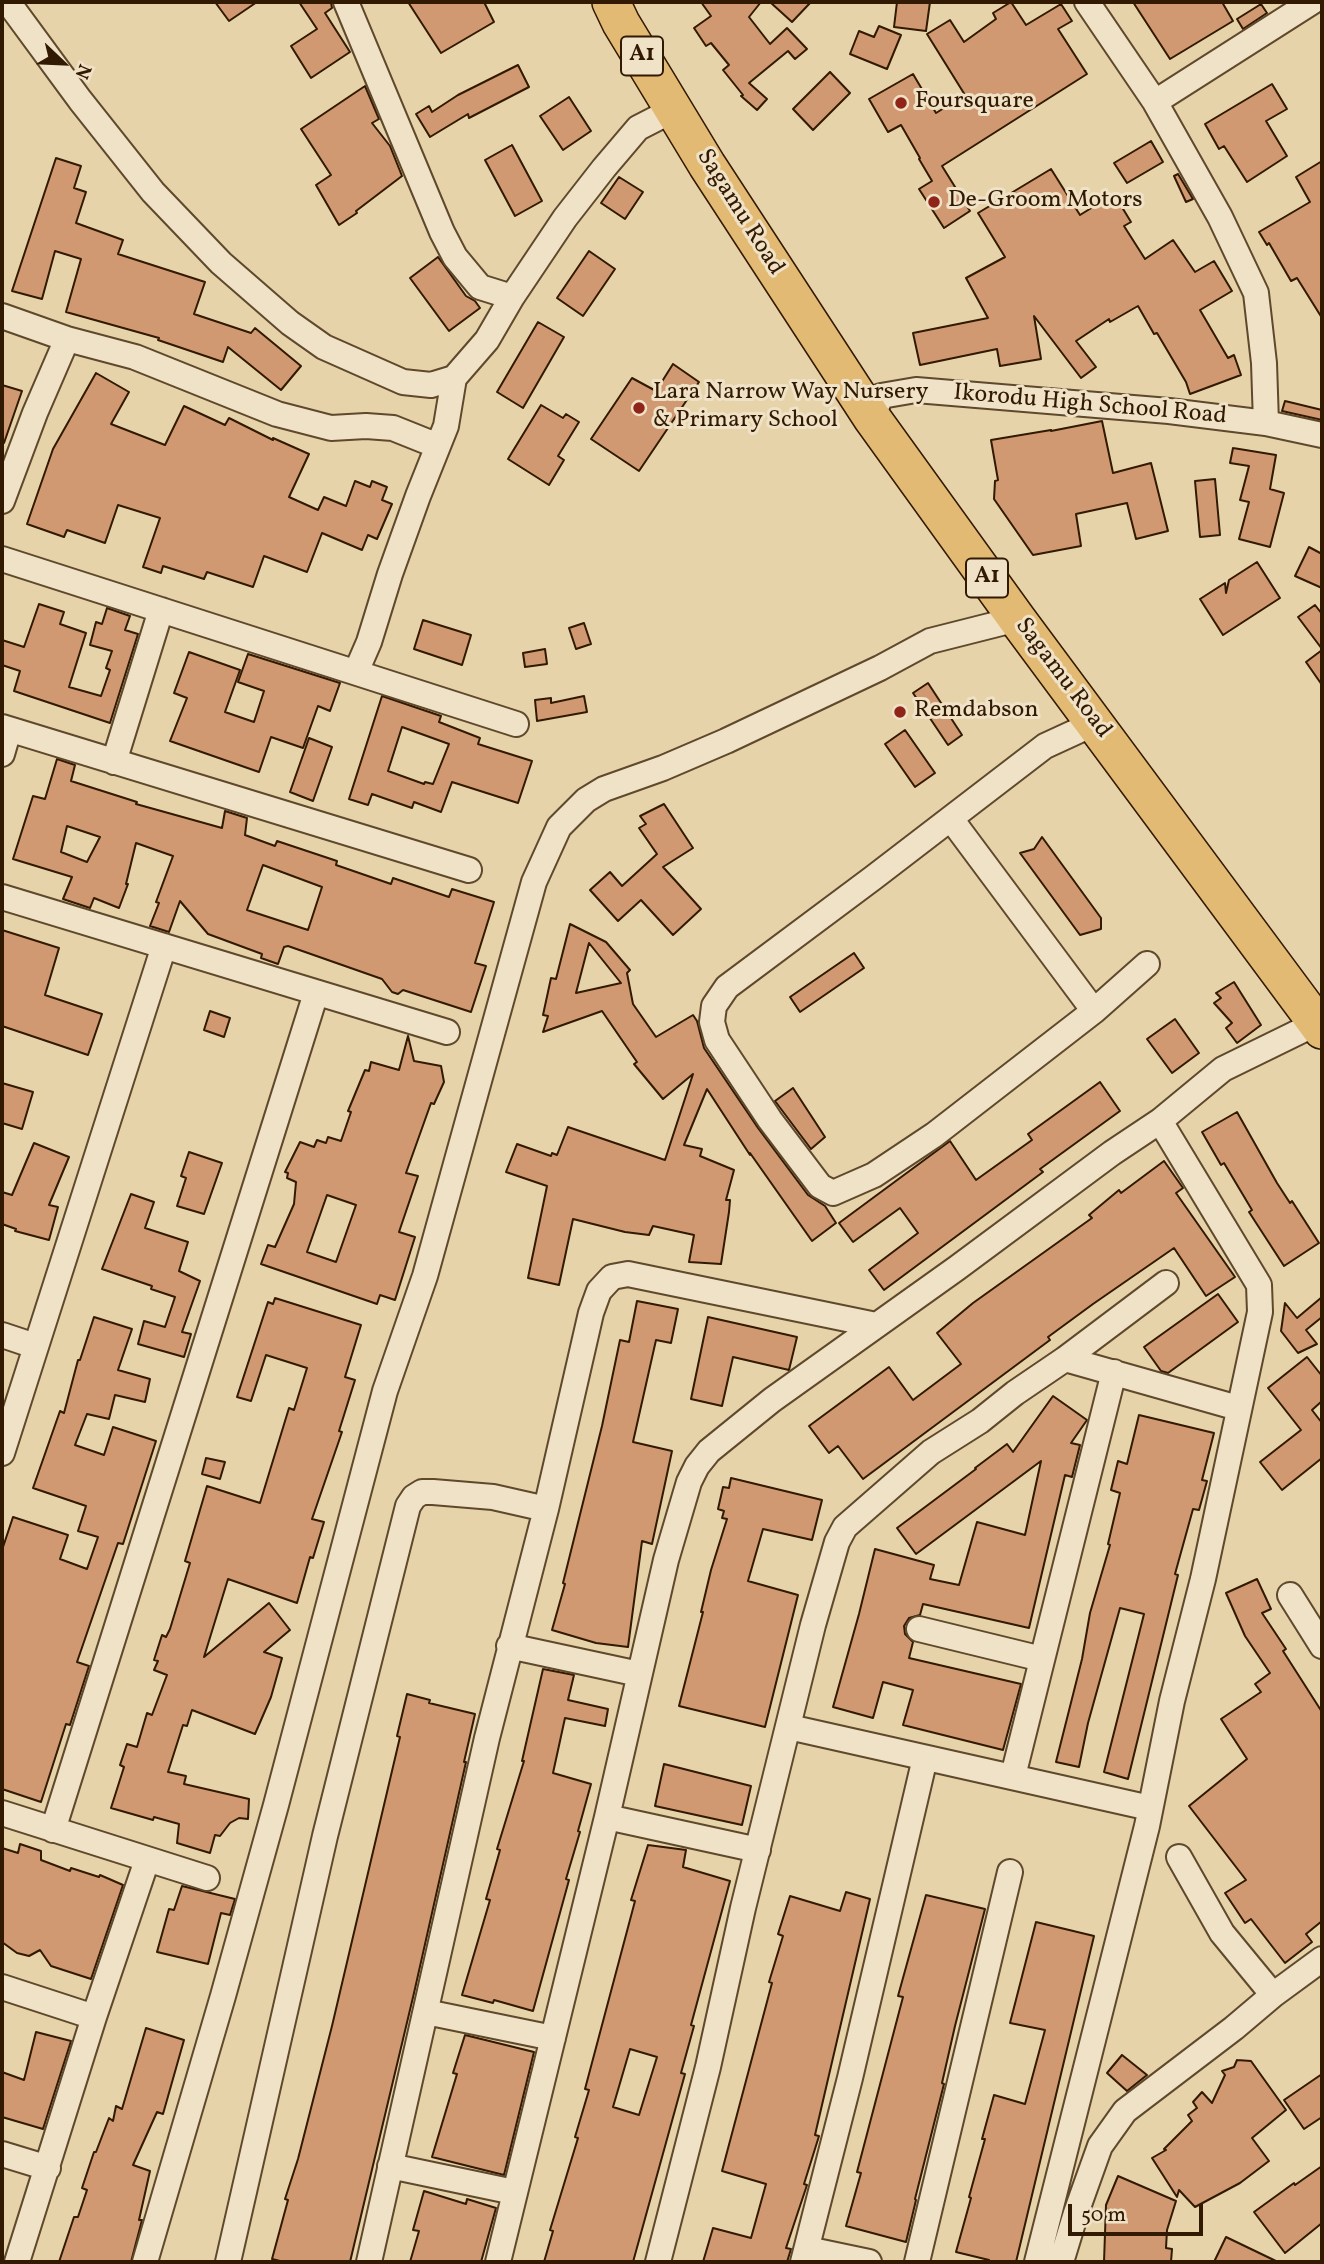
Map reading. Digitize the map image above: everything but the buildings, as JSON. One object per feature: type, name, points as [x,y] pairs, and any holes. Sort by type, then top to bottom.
[{"type":"highway","name":"Sagamu Road","points":[[611,2],[707,165],[872,418],[1017,620],[1319,1026]]},
{"type":"highway","name":"Sagamu Road","points":[[636,2],[651,33],[675,109]]},
{"type":"street","points":[[8,2],[80,100],[153,192],[220,263],[290,323],[324,347],[403,382],[431,386],[454,378],[487,340],[565,218],[604,167],[638,128],[675,109]]},
{"type":"street","points":[[346,2],[442,232],[455,257],[480,287],[512,297]]},
{"type":"street","points":[[1087,2],[1155,102],[1220,216],[1256,293],[1264,363],[1266,423]]},
{"type":"street","points":[[1155,102],[1312,2],[1322,19]]},
{"type":"street","points":[[2,316],[67,339],[135,357],[277,414],[331,428],[393,428],[438,446]]},
{"type":"street","points":[[2,501],[35,413],[67,339]]},
{"type":"street","points":[[356,672],[446,426],[454,378]]},
{"type":"street","name":"Ikorodu High School Road","points":[[872,418],[881,396],[916,390],[1170,411],[1266,423],[1322,435]]},
{"type":"street","points":[[2,559],[516,724]]},
{"type":"street","points":[[114,762],[161,610]]},
{"type":"street","points":[[145,2262],[276,1805],[385,1391],[425,1276],[534,882],[559,827],[586,800],[604,789],[663,768],[738,735],[868,674],[930,641],[1017,620]]},
{"type":"street","points":[[1095,723],[1045,746],[727,987],[714,1006],[712,1022],[717,1040],[770,1120],[820,1186],[833,1193],[874,1175],[934,1135],[1094,1011],[1147,964]]},
{"type":"street","points":[[2,754],[6,729],[469,870]]},
{"type":"street","points":[[951,819],[1094,1011]]},
{"type":"street","points":[[2,897],[447,1032]]},
{"type":"street","points":[[2,1453],[164,946]]},
{"type":"street","points":[[53,1830],[316,993]]},
{"type":"street","points":[[498,2262],[673,1537],[689,1482],[697,1466],[709,1451],[772,1400],[1160,1121],[1223,1069],[1319,1026]]},
{"type":"street","points":[[1037,2262],[1150,1808],[1172,1701],[1203,1579],[1260,1312],[1259,1285],[1160,1121]]},
{"type":"street","points":[[369,2262],[440,1940],[509,1646],[546,1509],[591,1313],[599,1291],[612,1277],[628,1274],[876,1325]]},
{"type":"street","points":[[658,2262],[830,1564],[845,1527],[931,1452],[980,1421],[1166,1283]]},
{"type":"street","points":[[2,1335],[36,1346]]},
{"type":"street","points":[[1065,1359],[1238,1408]]},
{"type":"street","points":[[1013,1776],[1114,1372]]},
{"type":"street","points":[[228,2262],[326,1836],[408,1506],[414,1497],[422,1492],[433,1492],[494,1497],[546,1509]]},
{"type":"street","points":[[1290,1595],[1322,1646]]},
{"type":"street","points":[[919,1629],[1042,1659]]},
{"type":"street","points":[[509,1646],[639,1674]]},
{"type":"street","points":[[789,1727],[1150,1808]]},
{"type":"street","points":[[869,2262],[805,2256],[925,1758]]},
{"type":"street","points":[[2,1813],[207,1878]]},
{"type":"street","points":[[607,1816],[758,1850]]},
{"type":"street","points":[[1179,1857],[1222,1933],[1273,1995]]},
{"type":"street","points":[[17,2262],[94,2017],[148,1860]]},
{"type":"street","points":[[918,2262],[1010,1872]]},
{"type":"street","points":[[1061,2262],[1100,2146],[1125,2111],[1322,1959]]},
{"type":"street","points":[[2,1987],[94,2017]]},
{"type":"street","points":[[426,2012],[553,2038]]},
{"type":"street","points":[[2,2154],[48,2168]]},
{"type":"street","points":[[390,2166],[514,2192]]},
{"type":"place","name":"Foursquare","points":[[901,103]]},
{"type":"place","name":"De-Groom Motors","points":[[934,202]]},
{"type":"place","name":"Lara Narrow Way Nursery & Primary School","points":[[639,408]]},
{"type":"place","name":"Remdabson","points":[[900,712]]}]
